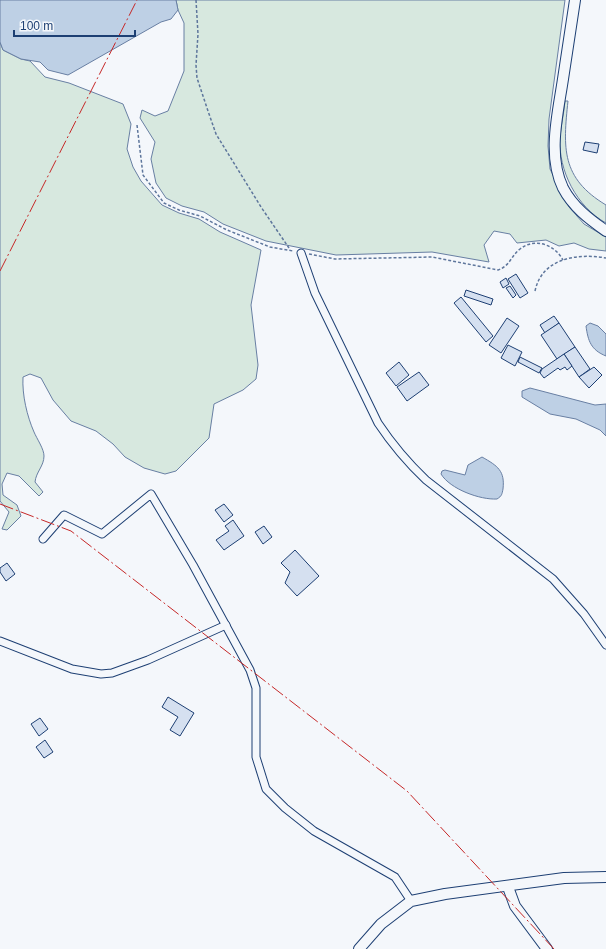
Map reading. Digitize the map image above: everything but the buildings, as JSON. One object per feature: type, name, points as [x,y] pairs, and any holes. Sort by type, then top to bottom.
[{"type":"street","points":[[575,0],[557,120],[555,147],[557,167],[563,187],[573,203],[586,218],[606,231]]},
{"type":"street","points":[[301,253],[315,293],[378,423],[406,462],[426,480],[553,579],[580,609],[606,645]]},
{"type":"street","points":[[43,539],[64,515],[102,534],[151,494],[193,565],[250,670],[256,688],[256,758],[266,789],[285,808],[314,831],[395,878],[411,901]]},
{"type":"street","points":[[0,640],[72,669],[101,674],[112,673],[148,660],[226,625]]},
{"type":"street","points":[[359,949],[381,924],[411,901],[445,894],[508,887],[564,878],[606,877]]},
{"type":"street","points":[[508,887],[515,906],[547,949]]},
{"type":"path","points":[[196,0],[198,34],[196,65],[197,78],[216,134],[261,207],[289,248]]},
{"type":"path","points":[[137,125],[143,175],[164,202],[179,210],[200,216],[227,230],[270,247],[335,259],[432,257],[498,270],[505,267],[525,245],[542,243],[553,247],[563,260]]},
{"type":"path","points":[[535,291],[538,280],[545,271],[556,262],[570,258],[606,258]]},
{"type":"shaded area","points":[[176,0],[565,0],[549,119],[548,146],[550,169],[569,207],[584,224],[606,237],[606,251],[589,249],[574,243],[559,246],[546,240],[517,243],[510,234],[494,231],[484,245],[489,262],[432,252],[336,255],[266,241],[223,224],[204,212],[182,206],[166,198],[156,183],[151,159],[155,142],[140,118],[142,110],[155,116],[168,111],[184,71],[184,23],[178,10]]},
{"type":"shaded area","points":[[0,42],[3,50],[21,59],[30,61],[45,77],[69,83],[123,104],[131,124],[127,149],[133,167],[141,181],[162,205],[179,213],[199,219],[220,232],[261,250],[251,305],[258,365],[256,379],[243,390],[214,404],[209,438],[176,471],[165,474],[144,468],[125,457],[113,444],[96,431],[71,421],[53,400],[41,378],[30,374],[23,377],[23,391],[27,412],[31,426],[44,453],[44,460],[35,482],[43,492],[39,496],[19,476],[7,473],[2,484],[3,495],[17,505],[21,516],[7,530],[2,529],[9,512],[0,501]]},
{"type":"shaded area","points":[[565,101],[568,101],[566,118],[566,147],[568,160],[573,173],[580,184],[591,195],[606,205],[606,223],[586,208],[571,187],[566,175],[560,150],[560,137]]},
{"type":"water","points":[[0,0],[176,0],[178,10],[171,19],[161,22],[68,75],[48,70],[40,62],[21,59],[3,50],[0,42]]},
{"type":"water","points":[[590,323],[598,326],[606,334],[606,356],[597,351],[589,341],[586,326]]},
{"type":"water","points":[[530,388],[595,405],[606,404],[606,436],[600,430],[576,419],[550,414],[522,397],[522,391]]},
{"type":"water","points":[[482,457],[496,466],[503,478],[502,495],[497,499],[482,498],[458,489],[441,474],[442,471],[445,470],[465,475],[468,465]]},
{"type":"power","points":[[0,271],[137,0]]},
{"type":"power","points":[[0,504],[71,531],[407,791],[554,949]]}]
